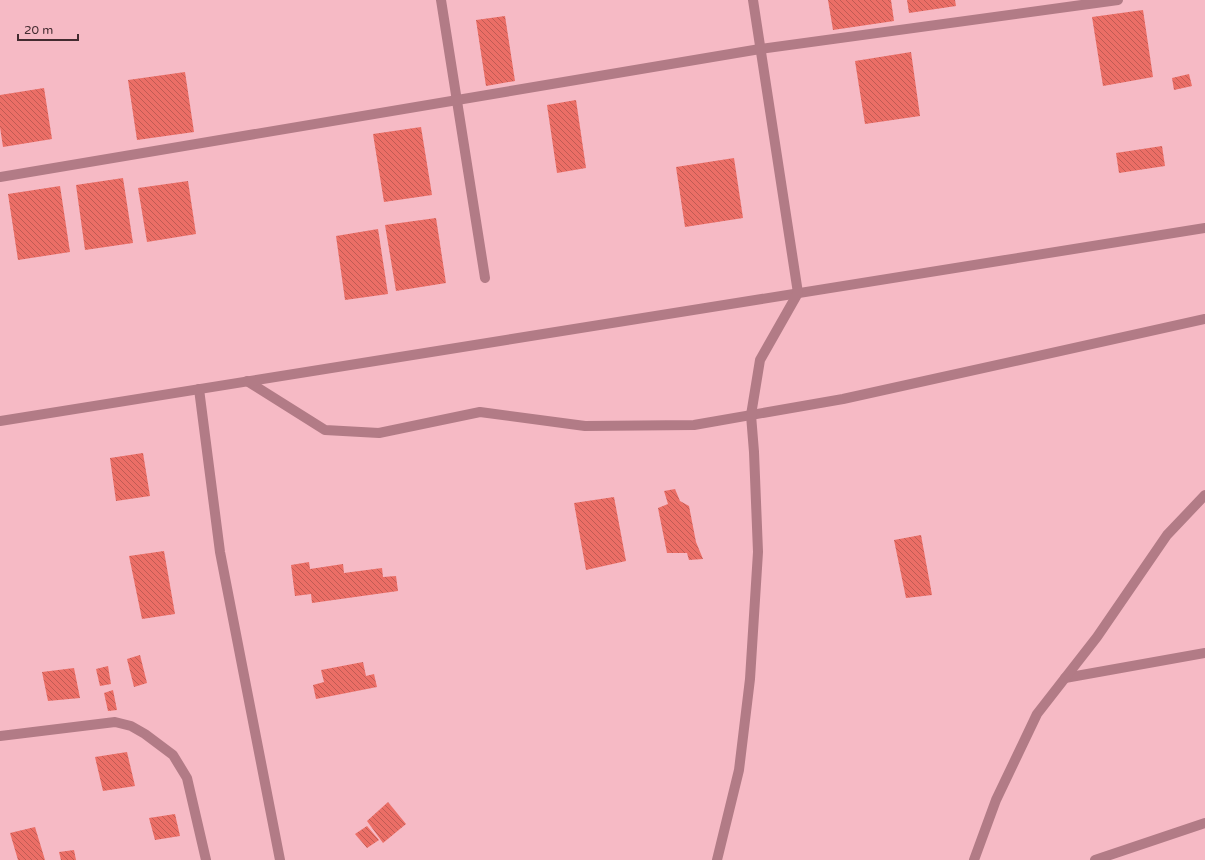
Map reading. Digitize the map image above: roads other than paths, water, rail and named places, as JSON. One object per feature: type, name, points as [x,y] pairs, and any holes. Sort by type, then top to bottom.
[{"type":"street","points":[[441,0],[485,278]]},
{"type":"street","points":[[717,860],[740,770],[750,679],[758,552],[751,415],[760,360],[798,293],[753,0]]},
{"type":"street","points":[[0,177],[760,49],[1118,0]]},
{"type":"street","points":[[0,421],[1205,228]]},
{"type":"street","points":[[247,381],[324,430],[379,433],[480,412],[584,426],[694,425],[843,399],[1205,319]]},
{"type":"street","points":[[199,389],[220,552],[280,860]]},
{"type":"street","points":[[974,860],[996,800],[1037,714],[1097,638],[1167,536],[1205,495]]},
{"type":"street","points":[[1065,678],[1205,653]]},
{"type":"street","points":[[0,736],[116,722],[131,726],[145,734],[174,756],[187,778],[206,860]]},
{"type":"street","points":[[1095,860],[1205,823]]}]
